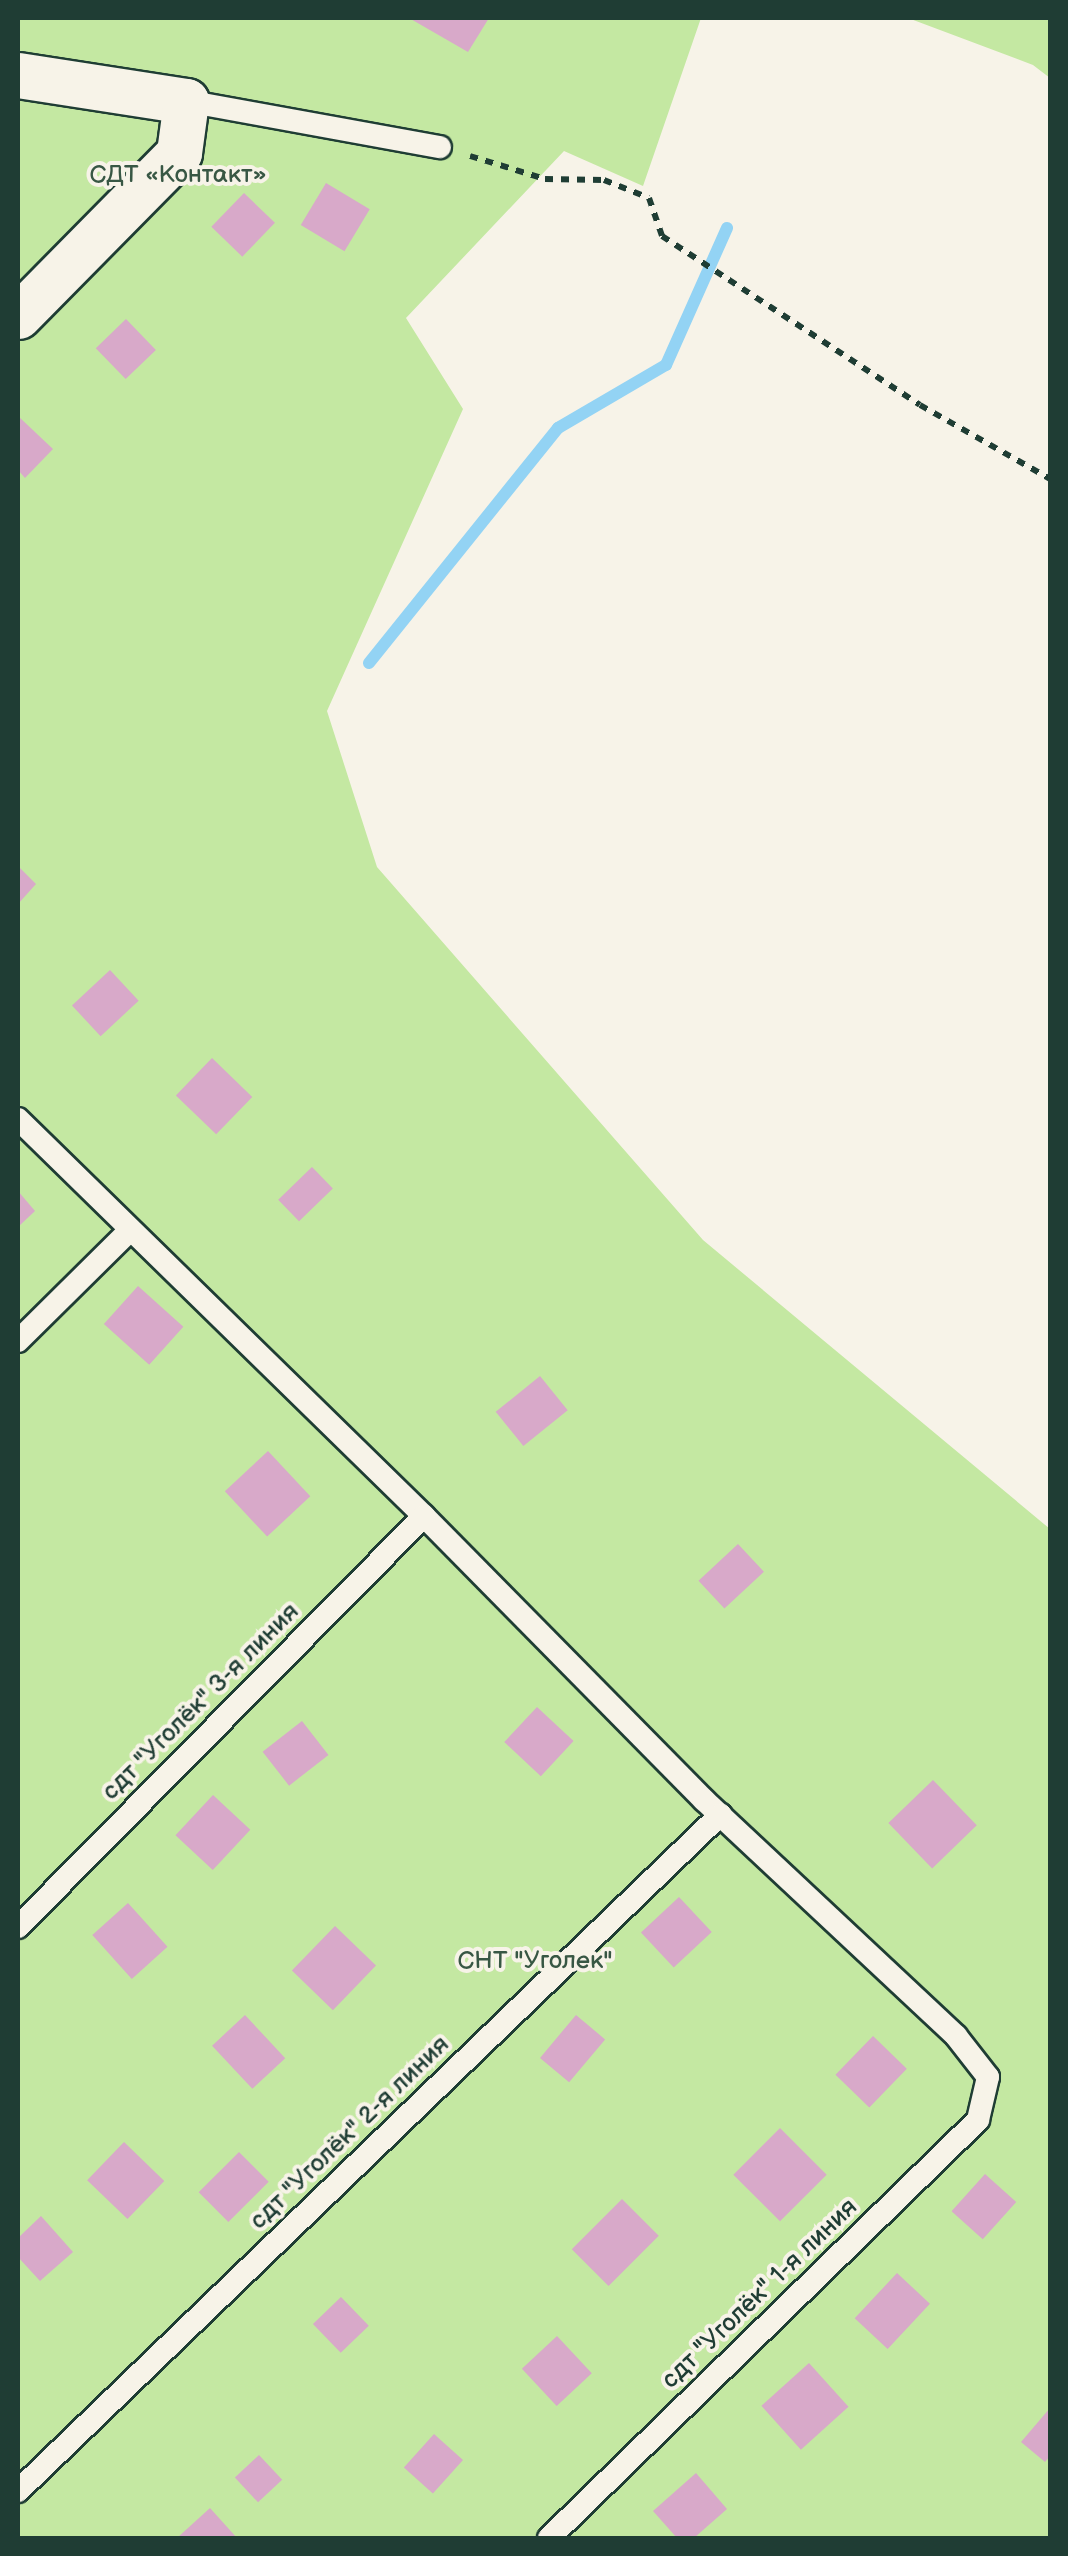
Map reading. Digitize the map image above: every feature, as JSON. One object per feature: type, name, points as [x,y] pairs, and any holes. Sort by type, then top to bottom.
[{"type":"street","points":[[18,75],[186,101],[179,154],[18,316]]},
{"type":"lane","points":[[186,101],[440,147]]},
{"type":"lane","points":[[18,1119],[424,1516],[720,1815]]},
{"type":"lane","points":[[18,1341],[130,1230]]},
{"type":"lane","name":"сдт \"Уголёк\" 3-я линия","points":[[18,1927],[424,1516]]},
{"type":"lane","name":"сдт \"Уголёк\" 1-я линия","points":[[549,2538],[978,2120],[988,2077],[956,2036],[720,1815]]},
{"type":"lane","name":"сдт \"Уголёк\" 2-я линия","points":[[18,2492],[720,1815]]},
{"type":"path","points":[[440,147],[545,179],[604,180],[649,198],[662,236],[920,405],[1050,480]]},
{"type":"green space","name":"СНТ \"Уголек\"","points":[[18,18],[701,18],[643,186],[564,151],[406,318],[463,409],[327,711],[377,867],[703,1240],[1050,1529],[1050,2538],[18,2538]]},
{"type":"green space","points":[[908,18],[1050,18],[1050,78],[1033,65]]},
{"type":"building","points":[[409,18],[489,18],[468,52]]},
{"type":"building","points":[[326,183],[370,209],[344,251],[301,225]]},
{"type":"building","points":[[244,193],[275,223],[242,257],[211,227]]},
{"type":"building","points":[[126,319],[156,350],[126,379],[96,348]]},
{"type":"building","points":[[18,416],[53,449],[25,478],[18,470]]},
{"type":"building","points":[[18,866],[36,884],[18,904]]},
{"type":"building","points":[[110,970],[139,1001],[101,1036],[72,1005]]},
{"type":"building","points":[[212,1058],[252,1097],[216,1134],[176,1095]]},
{"type":"building","points":[[312,1167],[333,1189],[299,1221],[278,1200]]},
{"type":"building","points":[[18,1191],[35,1211],[18,1227]]},
{"type":"building","points":[[138,1286],[183,1327],[149,1365],[104,1324]]},
{"type":"building","points":[[540,1376],[568,1410],[523,1446],[496,1412]]},
{"type":"building","points":[[268,1451],[310,1496],[267,1537],[225,1491]]},
{"type":"building","points":[[738,1544],[764,1572],[724,1609],[699,1581]]},
{"type":"building","points":[[537,1707],[574,1741],[541,1776],[504,1742]]},
{"type":"building","points":[[302,1721],[328,1755],[289,1786],[263,1752]]},
{"type":"building","points":[[933,1780],[977,1825],[932,1868],[888,1823]]},
{"type":"building","points":[[213,1795],[250,1830],[213,1870],[175,1835]]},
{"type":"building","points":[[679,1897],[712,1932],[674,1968],[641,1932]]},
{"type":"building","points":[[128,1903],[167,1947],[132,1979],[92,1935]]},
{"type":"building","points":[[335,1926],[376,1966],[333,2010],[292,1971]]},
{"type":"building","points":[[245,2015],[285,2058],[252,2089],[212,2046]]},
{"type":"building","points":[[576,2015],[605,2039],[569,2082],[540,2058]]},
{"type":"building","points":[[873,2036],[907,2069],[869,2107],[835,2075]]},
{"type":"building","points":[[780,2128],[827,2175],[780,2221],[733,2175]]},
{"type":"building","points":[[124,2142],[164,2181],[127,2219],[87,2180]]},
{"type":"building","points":[[239,2152],[269,2182],[228,2222],[199,2192]]},
{"type":"building","points":[[985,2174],[1016,2202],[983,2239],[952,2211]]},
{"type":"building","points":[[622,2199],[659,2236],[609,2286],[572,2249]]},
{"type":"building","points":[[41,2216],[73,2252],[40,2281],[18,2257],[18,2238]]},
{"type":"building","points":[[897,2273],[930,2304],[888,2349],[855,2318]]},
{"type":"building","points":[[341,2297],[369,2326],[341,2353],[313,2324]]},
{"type":"building","points":[[557,2336],[592,2373],[557,2406],[522,2369]]},
{"type":"building","points":[[809,2363],[848,2407],[801,2450],[761,2406]]},
{"type":"building","points":[[1050,2408],[1050,2456],[1045,2462],[1021,2442]]},
{"type":"building","points":[[434,2434],[463,2460],[433,2494],[404,2467]]},
{"type":"building","points":[[259,2455],[282,2480],[258,2502],[235,2478]]},
{"type":"building","points":[[696,2473],[727,2509],[694,2538],[677,2538],[653,2511]]},
{"type":"building","points":[[210,2508],[237,2538],[177,2538]]},
{"type":"waterway","points":[[369,663],[558,428],[666,365],[727,228]]},
{"type":"park label","name":"СДТ «Контакт»","points":[[178,175]]}]
